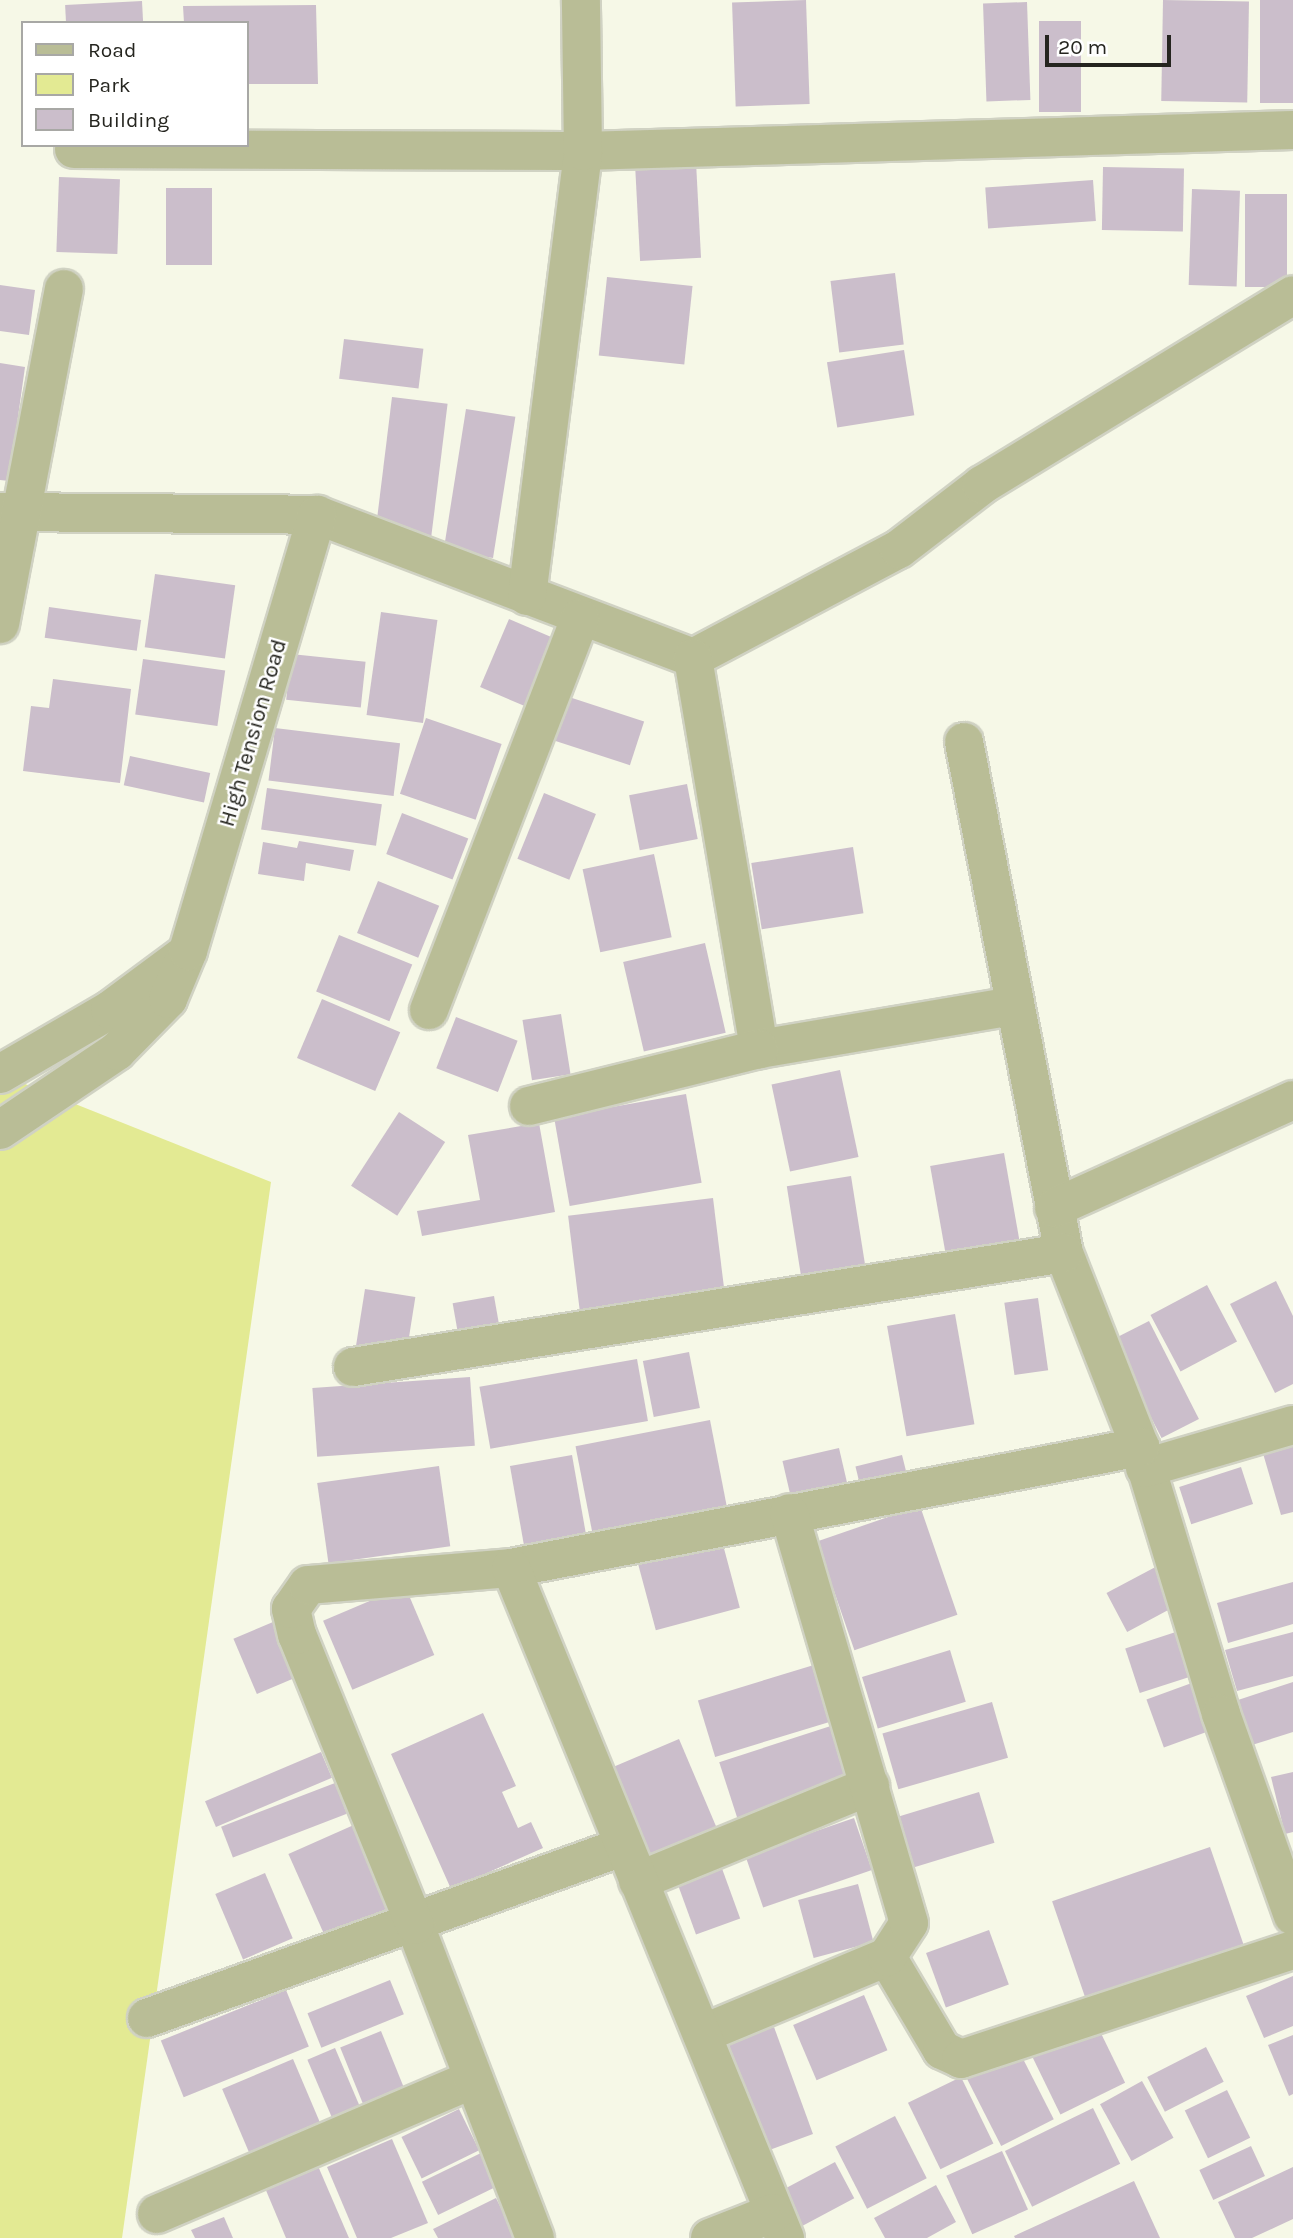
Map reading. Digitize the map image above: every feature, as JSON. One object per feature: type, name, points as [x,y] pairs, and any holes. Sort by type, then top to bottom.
[{"type":"street","points":[[527,596],[583,151],[581,0]]},
{"type":"street","points":[[74,149],[583,151],[1293,130]]},
{"type":"street","points":[[0,624],[10,513],[64,289]]},
{"type":"street","points":[[10,513],[317,515],[580,618],[694,658],[899,549],[982,485],[1293,295]]},
{"type":"street","name":"High Tension Road","points":[[0,1130],[106,1059],[148,1023],[168,999],[188,951],[317,515]]},
{"type":"street","points":[[429,1010],[580,618]]},
{"type":"street","points":[[694,658],[759,1049]]},
{"type":"street","points":[[964,742],[1013,1006],[1064,1253],[1143,1458],[1221,1714],[1293,1916]]},
{"type":"street","points":[[0,1074],[110,1010],[188,951]]},
{"type":"street","points":[[529,1106],[759,1049],[1013,1006]]},
{"type":"street","points":[[1054,1208],[1293,1100]]},
{"type":"street","points":[[353,1367],[1064,1253]]},
{"type":"street","points":[[535,2238],[415,1925],[297,1635],[291,1609],[308,1585],[511,1568],[789,1513],[1143,1458],[1293,1425]]},
{"type":"street","points":[[702,2034],[887,1956],[909,1923],[789,1513]]},
{"type":"street","points":[[511,1568],[622,1847],[702,2034],[779,2226],[710,2238]]},
{"type":"street","points":[[638,1881],[870,1786]]},
{"type":"street","points":[[147,2018],[415,1925],[622,1847]]},
{"type":"street","points":[[887,1956],[942,2050],[961,2059],[1293,1950]]},
{"type":"street","points":[[157,2214],[473,2079]]},
{"type":"green space","points":[[0,1074],[271,1182],[122,2238],[0,2238]]},
{"type":"building","points":[[806,0],[810,104],[736,107],[732,3]]},
{"type":"building","points":[[1163,0],[1249,2],[1247,102],[1161,101]]},
{"type":"building","points":[[1260,0],[1293,0],[1293,103],[1260,103]]},
{"type":"building","points":[[142,1],[143,21],[66,21],[65,5]]},
{"type":"building","points":[[1027,2],[1030,100],[986,101],[983,4]]},
{"type":"building","points":[[316,5],[318,84],[248,84],[248,21],[184,21],[183,6]]},
{"type":"building","points":[[1039,21],[1081,21],[1081,112],[1039,112]]},
{"type":"building","points":[[696,162],[701,258],[640,261],[635,165]]},
{"type":"building","points":[[1103,167],[1184,168],[1183,231],[1102,230]]},
{"type":"building","points":[[59,177],[120,179],[117,254],[56,252]]},
{"type":"building","points":[[1093,180],[1096,221],[988,228],[985,188]]},
{"type":"building","points":[[166,188],[212,188],[212,265],[166,265]]},
{"type":"building","points":[[1192,189],[1240,191],[1237,287],[1189,285]]},
{"type":"building","points":[[1245,194],[1287,194],[1287,287],[1245,287]]},
{"type":"building","points":[[895,273],[904,344],[839,352],[830,281]]},
{"type":"building","points":[[607,277],[693,286],[684,365],[599,356]]},
{"type":"building","points":[[0,285],[35,290],[29,335],[0,331]]},
{"type":"building","points":[[344,339],[423,349],[419,388],[339,379]]},
{"type":"building","points":[[904,350],[914,415],[837,427],[827,362]]},
{"type":"building","points":[[0,363],[25,367],[9,481],[0,480]]},
{"type":"building","points":[[392,397],[448,404],[431,539],[375,532]]},
{"type":"building","points":[[466,409],[515,417],[493,558],[444,550]]},
{"type":"building","points":[[155,574],[235,585],[225,659],[145,647]]},
{"type":"building","points":[[49,607],[141,620],[137,651],[45,638]]},
{"type":"building","points":[[381,612],[437,620],[423,723],[367,715]]},
{"type":"building","points":[[509,619],[554,638],[525,706],[480,687]]},
{"type":"building","points":[[291,654],[366,662],[361,708],[286,700]]},
{"type":"building","points":[[143,659],[225,671],[217,726],[135,714]]},
{"type":"building","points":[[53,679],[131,689],[120,783],[23,771],[31,706],[49,708]]},
{"type":"building","points":[[569,697],[644,721],[630,765],[555,741]]},
{"type":"building","points":[[426,718],[502,744],[476,820],[400,794]]},
{"type":"building","points":[[275,728],[400,743],[394,796],[269,781]]},
{"type":"building","points":[[130,756],[210,773],[204,802],[124,785]]},
{"type":"building","points":[[687,784],[698,839],[640,850],[629,795]]},
{"type":"building","points":[[267,788],[382,804],[376,846],[261,830]]},
{"type":"building","points":[[544,793],[596,814],[569,880],[517,859]]},
{"type":"building","points":[[402,813],[468,838],[453,880],[386,854]]},
{"type":"building","points":[[299,841],[354,850],[350,871],[306,863],[304,881],[258,874],[263,842],[297,848]]},
{"type":"building","points":[[853,847],[863,913],[762,929],[751,863]]},
{"type":"building","points":[[654,854],[672,937],[600,952],[583,869]]},
{"type":"building","points":[[378,881],[439,906],[418,958],[357,933]]},
{"type":"building","points":[[339,935],[412,965],[389,1021],[316,992]]},
{"type":"building","points":[[705,943],[726,1033],[644,1052],[623,962]]},
{"type":"building","points":[[322,999],[400,1032],[375,1091],[297,1058]]},
{"type":"building","points":[[561,1014],[571,1074],[532,1080],[522,1020]]},
{"type":"building","points":[[456,1017],[518,1041],[498,1092],[436,1068]]},
{"type":"building","points":[[840,1070],[859,1157],[790,1172],[772,1085]]},
{"type":"building","points":[[686,1094],[702,1183],[570,1206],[554,1117]]},
{"type":"building","points":[[399,1112],[445,1142],[397,1216],[351,1186]]},
{"type":"building","points":[[539,1123],[555,1212],[422,1236],[417,1211],[480,1200],[468,1135]]},
{"type":"building","points":[[1004,1153],[1020,1247],[947,1260],[930,1166]]},
{"type":"building","points":[[851,1176],[866,1268],[801,1278],[787,1186]]},
{"type":"building","points":[[713,1198],[725,1294],[580,1312],[568,1216]]},
{"type":"building","points":[[1276,1281],[1293,1316],[1293,1384],[1275,1393],[1230,1304]]},
{"type":"building","points":[[1207,1285],[1237,1342],[1181,1372],[1150,1315]]},
{"type":"building","points":[[365,1289],[415,1297],[406,1353],[356,1345]]},
{"type":"building","points":[[494,1296],[500,1331],[459,1339],[453,1303]]},
{"type":"building","points":[[1038,1298],[1048,1370],[1014,1375],[1004,1303]]},
{"type":"building","points":[[955,1314],[974,1424],[906,1436],[887,1326]]},
{"type":"building","points":[[1149,1321],[1199,1419],[1162,1438],[1112,1340]]},
{"type":"building","points":[[689,1352],[700,1408],[654,1417],[643,1361]]},
{"type":"building","points":[[637,1359],[648,1421],[490,1449],[479,1387]]},
{"type":"building","points":[[470,1377],[475,1446],[317,1457],[312,1388]]},
{"type":"building","points":[[710,1420],[729,1517],[594,1543],[576,1446]]},
{"type":"building","points":[[1293,1441],[1293,1512],[1281,1515],[1262,1450]]},
{"type":"building","points":[[839,1448],[849,1493],[793,1506],[782,1461]]},
{"type":"building","points":[[572,1455],[588,1546],[526,1557],[510,1466]]},
{"type":"building","points":[[902,1455],[909,1484],[863,1496],[855,1467]]},
{"type":"building","points":[[439,1466],[450,1546],[328,1563],[317,1483]]},
{"type":"building","points":[[1241,1467],[1253,1504],[1191,1524],[1179,1487]]},
{"type":"building","points":[[920,1506],[957,1615],[854,1650],[817,1541]]},
{"type":"building","points":[[722,1541],[740,1608],[656,1630],[638,1564]]},
{"type":"building","points":[[1163,1563],[1184,1602],[1127,1632],[1106,1593]]},
{"type":"building","points":[[1293,1582],[1293,1624],[1228,1643],[1217,1603]]},
{"type":"building","points":[[405,1586],[434,1655],[352,1690],[323,1621]]},
{"type":"building","points":[[273,1622],[296,1677],[257,1694],[233,1639]]},
{"type":"building","points":[[1188,1628],[1203,1673],[1140,1693],[1125,1648]]},
{"type":"building","points":[[1293,1632],[1293,1676],[1237,1691],[1225,1650]]},
{"type":"building","points":[[950,1650],[966,1702],[878,1729],[862,1677]]},
{"type":"building","points":[[827,1661],[844,1717],[715,1757],[698,1700]]},
{"type":"building","points":[[1200,1680],[1217,1728],[1164,1747],[1146,1699]]},
{"type":"building","points":[[1293,1682],[1293,1732],[1252,1745],[1238,1700]]},
{"type":"building","points":[[992,1702],[1008,1758],[898,1789],[882,1733]]},
{"type":"building","points":[[483,1713],[516,1786],[502,1792],[518,1828],[531,1822],[543,1848],[451,1889],[391,1754]]},
{"type":"building","points":[[840,1723],[858,1778],[737,1817],[719,1762]]},
{"type":"building","points":[[679,1739],[720,1835],[641,1868],[601,1772]]},
{"type":"building","points":[[321,1752],[332,1778],[216,1827],[205,1801]]},
{"type":"building","points":[[1293,1772],[1293,1832],[1285,1834],[1271,1777]]},
{"type":"building","points":[[335,1783],[347,1814],[233,1858],[221,1827]]},
{"type":"building","points":[[979,1792],[994,1843],[904,1870],[888,1820]]},
{"type":"building","points":[[854,1818],[872,1870],[763,1907],[745,1855]]},
{"type":"building","points":[[356,1824],[393,1906],[325,1936],[288,1854]]},
{"type":"building","points":[[1210,1847],[1244,1944],[1086,1999],[1052,1901]]},
{"type":"building","points":[[720,1863],[740,1918],[696,1935],[676,1879]]},
{"type":"building","points":[[265,1873],[293,1938],[243,1959],[215,1894]]},
{"type":"building","points":[[858,1884],[874,1942],[814,1958],[798,1900]]},
{"type":"building","points":[[989,1930],[1009,1985],[946,2007],[926,1953]]},
{"type":"building","points":[[1293,1976],[1293,2026],[1264,2038],[1246,1996]]},
{"type":"building","points":[[390,1980],[404,2014],[321,2048],[307,2013]]},
{"type":"building","points":[[286,1990],[309,2047],[184,2097],[161,2041]]},
{"type":"building","points":[[864,1995],[887,2050],[817,2080],[793,2025]]},
{"type":"building","points":[[1094,2019],[1125,2083],[1060,2114],[1029,2051]]},
{"type":"building","points":[[774,2027],[813,2134],[758,2154],[719,2047]]},
{"type":"building","points":[[381,2031],[405,2091],[365,2108],[340,2047]]},
{"type":"building","points":[[1293,2035],[1293,2094],[1289,2096],[1268,2045]]},
{"type":"building","points":[[1017,2047],[1054,2119],[1001,2146],[964,2074]]},
{"type":"building","points":[[1206,2047],[1224,2082],[1165,2112],[1147,2077]]},
{"type":"building","points":[[335,2048],[362,2112],[334,2123],[307,2060]]},
{"type":"building","points":[[293,2059],[321,2125],[250,2155],[222,2089]]},
{"type":"building","points":[[961,2077],[993,2144],[940,2169],[908,2103]]},
{"type":"building","points":[[1142,2081],[1174,2138],[1132,2161],[1100,2104]]},
{"type":"building","points":[[1227,2090],[1250,2138],[1208,2158],[1185,2111]]},
{"type":"building","points":[[1093,2108],[1120,2164],[1032,2207],[1005,2151]]},
{"type":"building","points":[[459,2109],[479,2150],[422,2178],[401,2137]]},
{"type":"building","points":[[895,2116],[927,2178],[867,2209],[835,2146]]},
{"type":"building","points":[[392,2139],[428,2223],[391,2238],[357,2238],[327,2167]]},
{"type":"building","points":[[1251,2146],[1265,2176],[1213,2200],[1199,2170]]},
{"type":"building","points":[[1002,2151],[1028,2209],[972,2234],[946,2176]]},
{"type":"building","points":[[483,2152],[499,2185],[438,2215],[422,2182]]},
{"type":"building","points":[[835,2162],[854,2198],[802,2226],[783,2190]]},
{"type":"building","points":[[318,2166],[349,2238],[286,2238],[265,2188]]},
{"type":"building","points":[[1293,2167],[1293,2219],[1252,2238],[1235,2238],[1218,2202]]},
{"type":"building","points":[[1134,2181],[1160,2238],[1014,2236]]},
{"type":"building","points":[[936,2185],[956,2222],[927,2238],[885,2238],[874,2218]]},
{"type":"building","points":[[496,2198],[516,2238],[438,2238],[433,2229]]},
{"type":"building","points":[[224,2217],[233,2238],[195,2238],[191,2230]]}]
